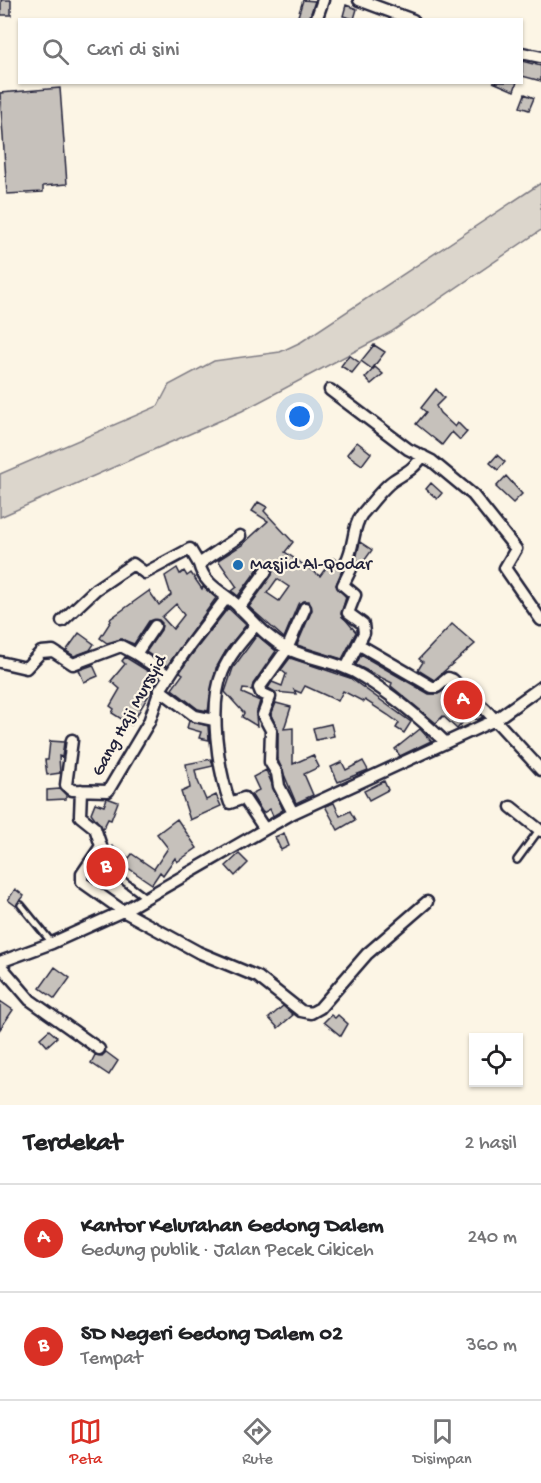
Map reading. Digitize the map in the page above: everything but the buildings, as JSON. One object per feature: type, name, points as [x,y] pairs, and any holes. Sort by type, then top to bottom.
[{"type":"street","points":[[317,18],[323,0]]},
{"type":"street","points":[[359,0],[408,18]]},
{"type":"street","points":[[523,53],[541,57]]},
{"type":"street","points":[[330,390],[408,449],[423,456],[473,495],[507,536],[516,552],[505,568],[541,620]]},
{"type":"street","points":[[346,668],[364,633],[364,627],[348,613],[355,595],[343,585],[351,570],[346,562],[356,538],[355,526],[361,515],[389,485],[406,476],[423,456]]},
{"type":"street","points":[[199,564],[240,536]]},
{"type":"street","points":[[62,621],[104,583],[133,564],[145,573],[190,549],[204,576],[214,589],[227,597],[255,626],[287,649],[346,668],[397,699],[445,742]]},
{"type":"street","points":[[239,608],[266,571]]},
{"type":"street","name":"Gang Haji Mursyid","points":[[72,740],[66,785],[72,790],[104,792],[111,789],[149,722],[160,690],[190,644],[227,597]]},
{"type":"street","points":[[292,813],[279,786],[277,772],[270,762],[271,730],[263,715],[270,697],[261,693],[259,688],[287,649],[305,608]]},
{"type":"street","points":[[136,654],[152,634],[155,626]]},
{"type":"street","points":[[255,626],[223,670],[214,720],[220,774],[230,803],[244,798],[264,828]]},
{"type":"street","points":[[358,644],[432,687],[437,687],[448,678],[453,680],[495,720],[541,770]]},
{"type":"street","points":[[0,662],[26,668],[39,653],[50,651],[74,664],[121,646],[169,676]]},
{"type":"street","points":[[99,1048],[30,1000],[0,963],[52,943],[123,911],[292,813],[495,720],[537,689],[541,701]]},
{"type":"street","points":[[160,690],[195,716],[214,720]]},
{"type":"street","points":[[81,790],[80,816],[95,828],[101,846],[80,880],[123,911],[198,952],[258,977],[279,992],[291,1006],[311,1013],[320,1008],[367,954],[428,902]]},
{"type":"street","points":[[511,807],[540,831]]},
{"type":"lane","points":[[517,860],[540,831]]},
{"type":"lane","points":[[117,876],[145,897]]},
{"type":"lane","points":[[21,905],[52,943]]},
{"type":"shaded area","points":[[541,183],[541,230],[391,332],[242,411],[0,517],[0,474],[158,406],[169,385],[214,361],[280,352],[301,342]]},
{"type":"place","name":"Masjid Al-Qodar","points":[[238,565]]},
{"type":"place","name":"Kantor Kelurahan Gedong Dalem","points":[[463,700]]},
{"type":"place","name":"SD Negeri Gedong Dalem 02","points":[[106,867]]}]
